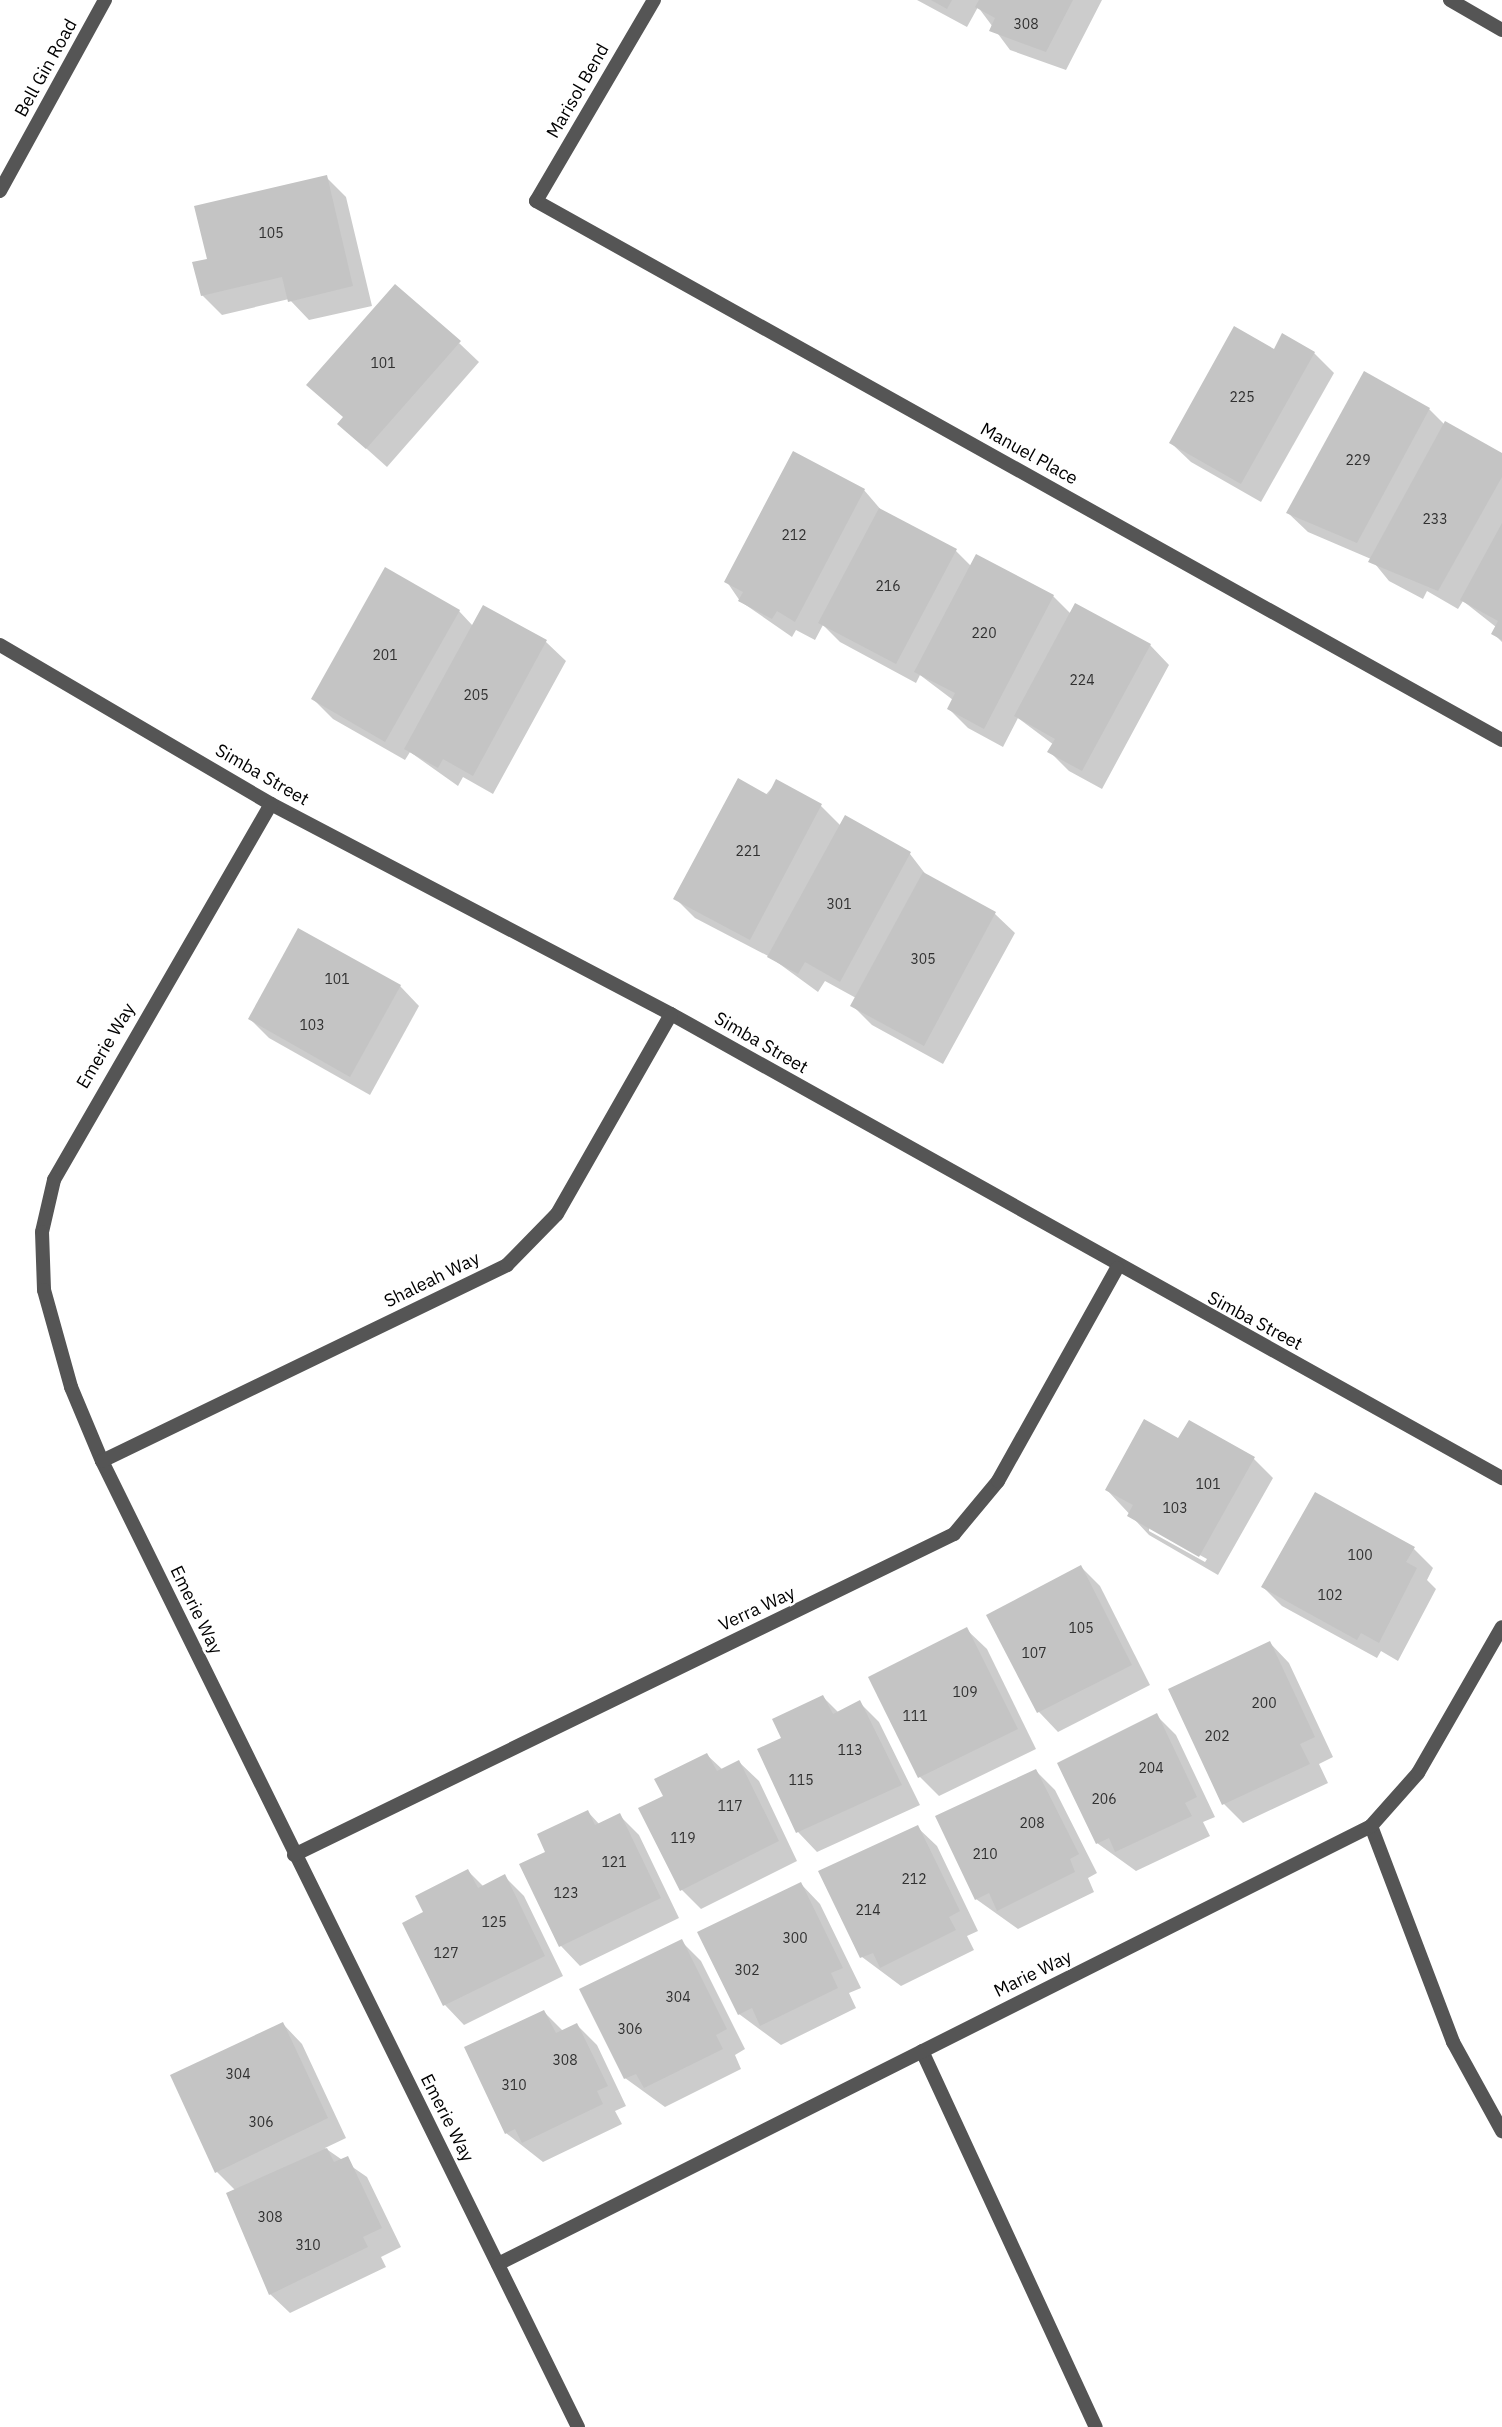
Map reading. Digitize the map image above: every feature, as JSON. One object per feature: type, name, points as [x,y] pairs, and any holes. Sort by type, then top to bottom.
[{"type":"street","name":"Bell Gin Road","points":[[0,191],[106,0]]},
{"type":"street","name":"Marisol Bend","points":[[536,201],[654,0]]},
{"type":"street","points":[[1450,0],[1502,30]]},
{"type":"street","name":"Manuel Place","points":[[536,201],[1502,740]]},
{"type":"street","name":"Simba Street","points":[[0,645],[271,804],[671,1014],[1117,1268],[1502,1478]]},
{"type":"street","name":"Emerie Way","points":[[271,804],[54,1180],[42,1232],[44,1290],[71,1387],[102,1461],[578,2427]]},
{"type":"street","name":"Shaleah Way","points":[[102,1461],[507,1265],[557,1214],[671,1014]]},
{"type":"street","name":"Verra Way","points":[[294,1855],[954,1534],[998,1481],[1117,1268]]},
{"type":"street","name":"Marie Way","points":[[498,2264],[1371,1826],[1418,1773],[1502,1627]]},
{"type":"street","points":[[1371,1826],[1453,2042],[1502,2131]]},
{"type":"street","points":[[922,2051],[1096,2427]]},
{"type":"building","points":[[931,0],[952,0],[947,9]]},
{"type":"building","points":[[979,0],[1073,0],[1046,52],[989,31],[995,18],[975,7]]},
{"type":"building","points":[[327,175],[353,286],[288,302],[282,277],[201,296],[192,262],[207,259],[194,206]]},
{"type":"building","points":[[395,284],[461,341],[366,449],[337,424],[343,417],[306,385]]},
{"type":"building","points":[[1234,326],[1274,349],[1282,333],[1315,352],[1241,484],[1169,443]]},
{"type":"building","points":[[1364,371],[1430,408],[1357,543],[1286,513]]},
{"type":"building","points":[[1445,421],[1502,453],[1502,477],[1438,591],[1368,562]]},
{"type":"building","points":[[793,451],[865,489],[795,622],[777,611],[772,619],[738,601],[743,592],[724,582]]},
{"type":"building","points":[[879,508],[957,549],[896,664],[818,623]]},
{"type":"building","points":[[1502,523],[1502,640],[1491,634],[1498,621],[1460,600]]},
{"type":"building","points":[[976,554],[1054,595],[984,729],[947,709],[955,693],[914,672]]},
{"type":"building","points":[[385,567],[460,610],[385,742],[311,699]]},
{"type":"building","points":[[1075,603],[1151,644],[1082,771],[1047,752],[1055,739],[1014,716]]},
{"type":"building","points":[[483,605],[547,640],[473,776],[443,759],[438,768],[404,749]]},
{"type":"building","points":[[738,778],[768,795],[776,779],[822,804],[750,940],[673,899]]},
{"type":"building","points":[[845,815],[911,852],[840,982],[805,962],[798,974],[767,957]]},
{"type":"building","points":[[923,872],[996,912],[924,1046],[850,1006]]},
{"type":"building","points":[[298,928],[401,985],[350,1077],[248,1019]]},
{"type":"building","points":[[1144,1419],[1178,1438],[1189,1420],[1255,1457],[1199,1557],[1127,1516],[1133,1505],[1105,1490]]},
{"type":"building","points":[[1315,1492],[1415,1547],[1406,1562],[1417,1568],[1379,1643],[1361,1633],[1357,1640],[1261,1587]]},
{"type":"building","points":[[1081,1565],[1132,1665],[1037,1713],[986,1615]]},
{"type":"building","points":[[967,1627],[1018,1729],[918,1778],[868,1677]]},
{"type":"building","points":[[1270,1641],[1315,1737],[1300,1744],[1310,1764],[1222,1805],[1168,1689]]},
{"type":"building","points":[[823,1695],[833,1714],[860,1700],[902,1785],[796,1833],[757,1749],[781,1738],[772,1719]]},
{"type":"building","points":[[1157,1713],[1197,1797],[1185,1803],[1192,1816],[1115,1852],[1109,1838],[1096,1844],[1057,1763]]},
{"type":"building","points":[[707,1753],[717,1771],[739,1760],[779,1841],[680,1891],[638,1808],[663,1796],[654,1779]]},
{"type":"building","points":[[1036,1769],[1079,1854],[1070,1859],[1075,1872],[997,1911],[989,1893],[975,1900],[935,1816]]},
{"type":"building","points":[[588,1810],[595,1825],[620,1813],[661,1898],[559,1947],[519,1864],[545,1852],[537,1834]]},
{"type":"building","points":[[918,1825],[960,1911],[949,1917],[956,1930],[880,1968],[873,1953],[860,1958],[818,1871]]},
{"type":"building","points":[[468,1869],[478,1888],[505,1874],[545,1956],[443,2006],[402,1923],[423,1912],[415,1896]]},
{"type":"building","points":[[801,1882],[843,1968],[831,1973],[838,1988],[760,2026],[752,2008],[738,2015],[697,1932]]},
{"type":"building","points":[[682,1939],[727,2029],[716,2035],[723,2049],[644,2088],[636,2074],[624,2079],[579,1989]]},
{"type":"building","points":[[544,2010],[556,2033],[577,2023],[608,2086],[597,2091],[603,2104],[522,2143],[515,2129],[505,2134],[464,2047]]},
{"type":"building","points":[[283,2022],[328,2118],[215,2173],[170,2075]]},
{"type":"building","points":[[327,2148],[334,2162],[348,2156],[382,2228],[363,2237],[368,2247],[269,2295],[226,2193]]}]
